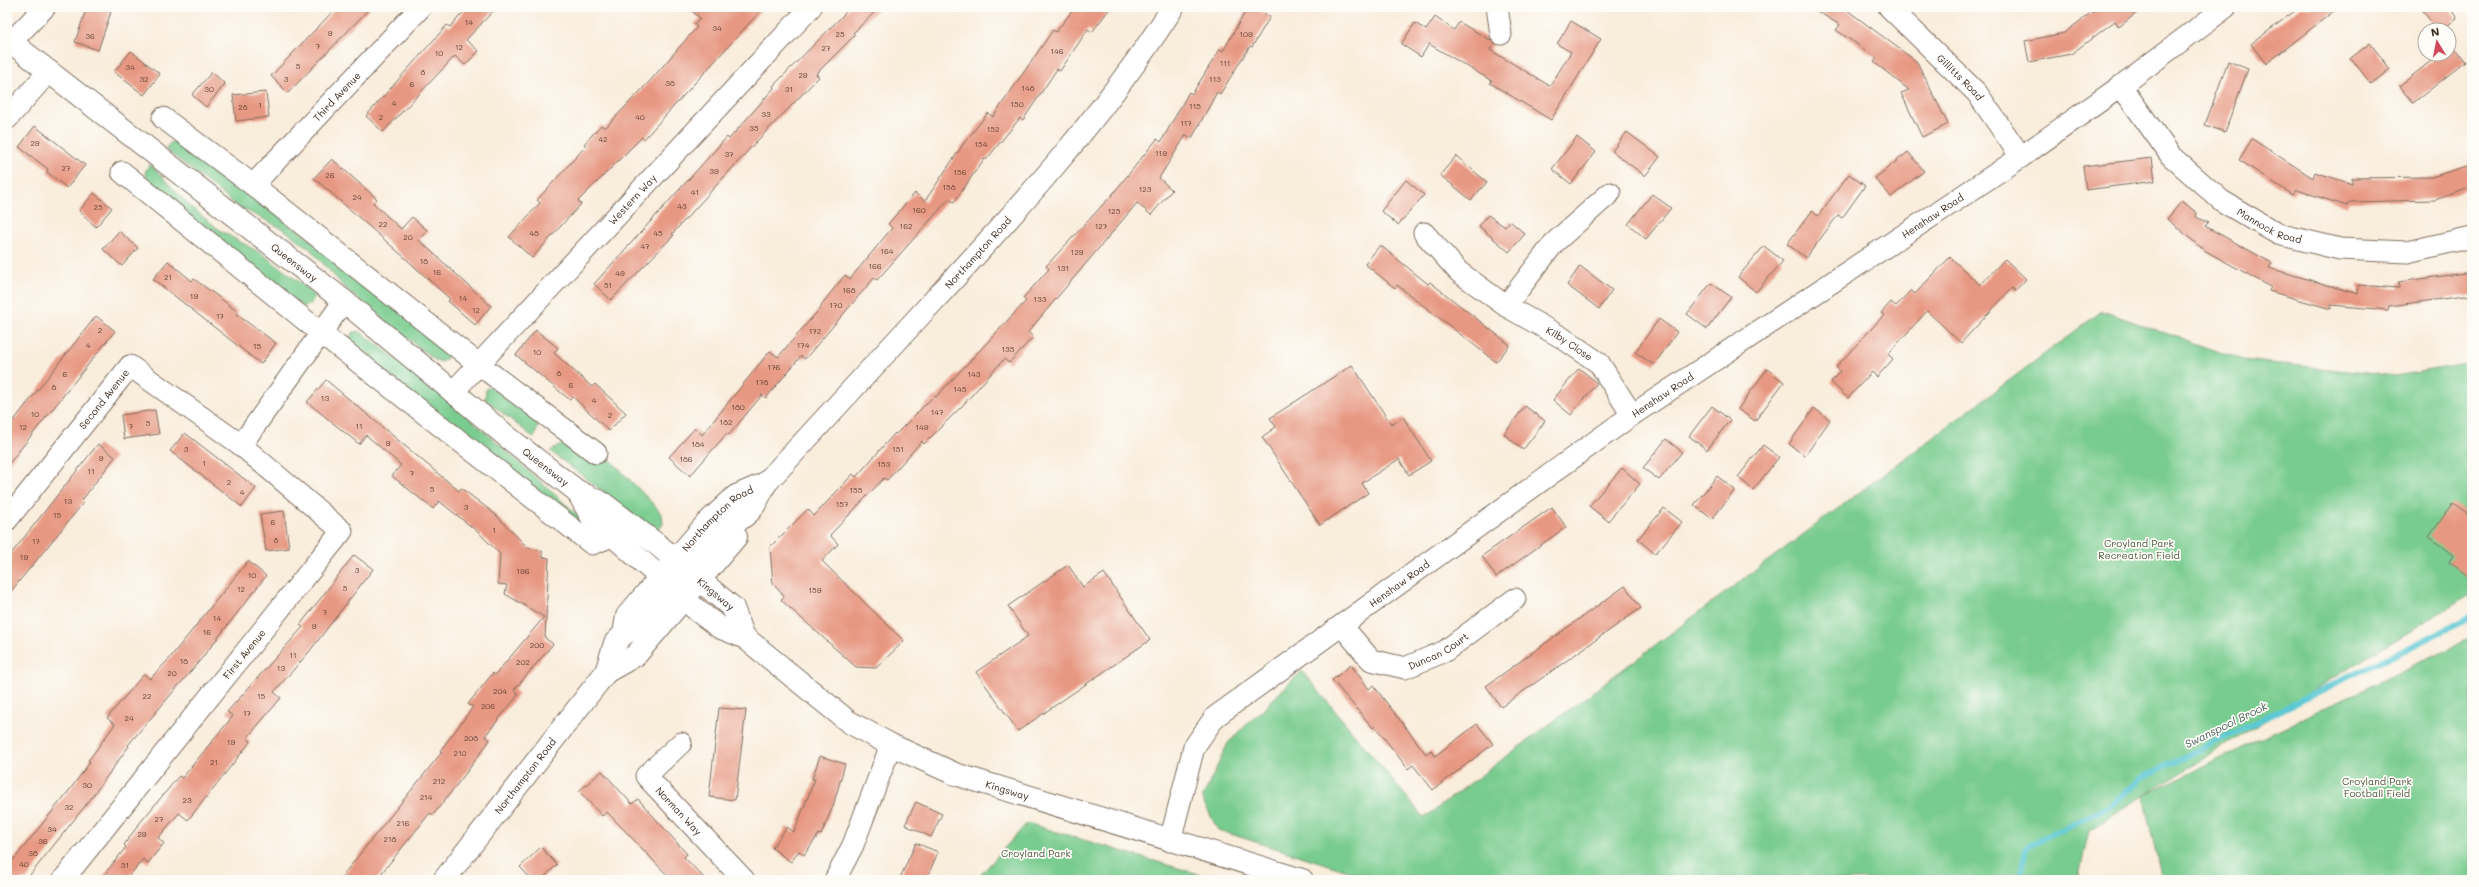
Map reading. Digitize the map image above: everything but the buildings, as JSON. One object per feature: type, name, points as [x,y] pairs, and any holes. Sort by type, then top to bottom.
[{"type":"street","points":[[9,41],[45,7]]},
{"type":"street","name":"Third Avenue","points":[[253,186],[421,7]]},
{"type":"street","name":"Western Way","points":[[453,392],[477,364],[811,7]]},
{"type":"street","name":"Northampton Road","points":[[444,880],[606,672],[615,643],[624,634],[627,616],[672,589],[687,569],[736,539],[741,520],[751,509],[766,483],[983,247],[1061,158],[1112,92],[1173,7]]},
{"type":"street","points":[[1497,7],[1501,34]]},
{"type":"street","name":"Gillitts Road","points":[[1889,7],[1977,93],[2021,157]]},
{"type":"street","name":"Henshaw Road","points":[[1170,841],[1194,747],[1216,717],[1632,415],[2021,157],[2121,86],[2226,7]]},
{"type":"street","name":"Queensway","points":[[9,41],[344,301],[453,392],[577,491],[604,504],[687,569]]},
{"type":"street","points":[[7,119],[48,71]]},
{"type":"street","name":"Mannock Road","points":[[2121,86],[2172,156],[2222,201],[2278,234],[2340,249],[2407,252],[2472,237]]},
{"type":"street","points":[[162,118],[253,186],[477,364],[596,453]]},
{"type":"street","points":[[122,172],[321,333],[592,544],[612,536]]},
{"type":"street","points":[[1506,306],[1554,243],[1610,193]]},
{"type":"street","name":"Kilby Close","points":[[1424,233],[1459,272],[1506,306],[1561,337],[1599,363],[1632,415]]},
{"type":"street","points":[[241,445],[344,301]]},
{"type":"street","name":"Second Avenue","points":[[7,520],[130,366],[241,445]]},
{"type":"street","name":"First Avenue","points":[[63,880],[342,531],[241,445]]},
{"type":"street","name":"Northampton Road","points":[[606,672],[636,655],[672,589],[736,496],[766,483]]},
{"type":"street","name":"Queensway","points":[[577,491],[591,516],[672,589]]},
{"type":"street","name":"Kingsway","points":[[687,569],[733,608],[744,637]]},
{"type":"street","name":"Kingsway","points":[[672,589],[719,627],[744,637],[849,722],[891,745],[955,774],[1170,841],[1302,880]]},
{"type":"street","name":"Duncan Court","points":[[1342,626],[1371,660],[1405,668],[1445,651],[1515,599]]},
{"type":"street","name":"Norman Way","points":[[681,743],[646,776],[744,880]]},
{"type":"street","points":[[835,880],[854,845],[891,745]]},
{"type":"green space","points":[[171,142],[185,142],[446,346],[447,358],[442,362],[435,360],[346,289],[310,249],[283,229],[237,206],[165,149]]},
{"type":"green space","points":[[150,164],[191,207],[221,231],[262,254],[310,290],[314,297],[311,304],[303,307],[149,186],[145,172]]},
{"type":"green space","name":"Croyland Park Recreation Field","points":[[2102,311],[2243,360],[2395,376],[2472,363],[2472,595],[2465,597],[2089,830],[2078,880],[1376,880],[1218,830],[1202,799],[1228,743],[1302,671],[1424,818]]},
{"type":"green space","points":[[359,331],[445,396],[592,528],[583,529],[352,347],[349,339],[352,333]]},
{"type":"green space","points":[[490,386],[536,419],[538,426],[534,438],[485,399],[486,389]]},
{"type":"green space","points":[[563,444],[601,450],[656,507],[662,515],[663,524],[656,532],[550,451]]},
{"type":"green space","name":"Croyland Park Football Field","points":[[2472,637],[2472,880],[2162,880],[2143,796]]},
{"type":"green space","name":"Croyland Park","points":[[1027,823],[1218,880],[976,880]]},
{"type":"waterway","name":"Swanspool Brook","points":[[2020,880],[2026,847],[2110,806],[2143,777],[2472,617]]}]
